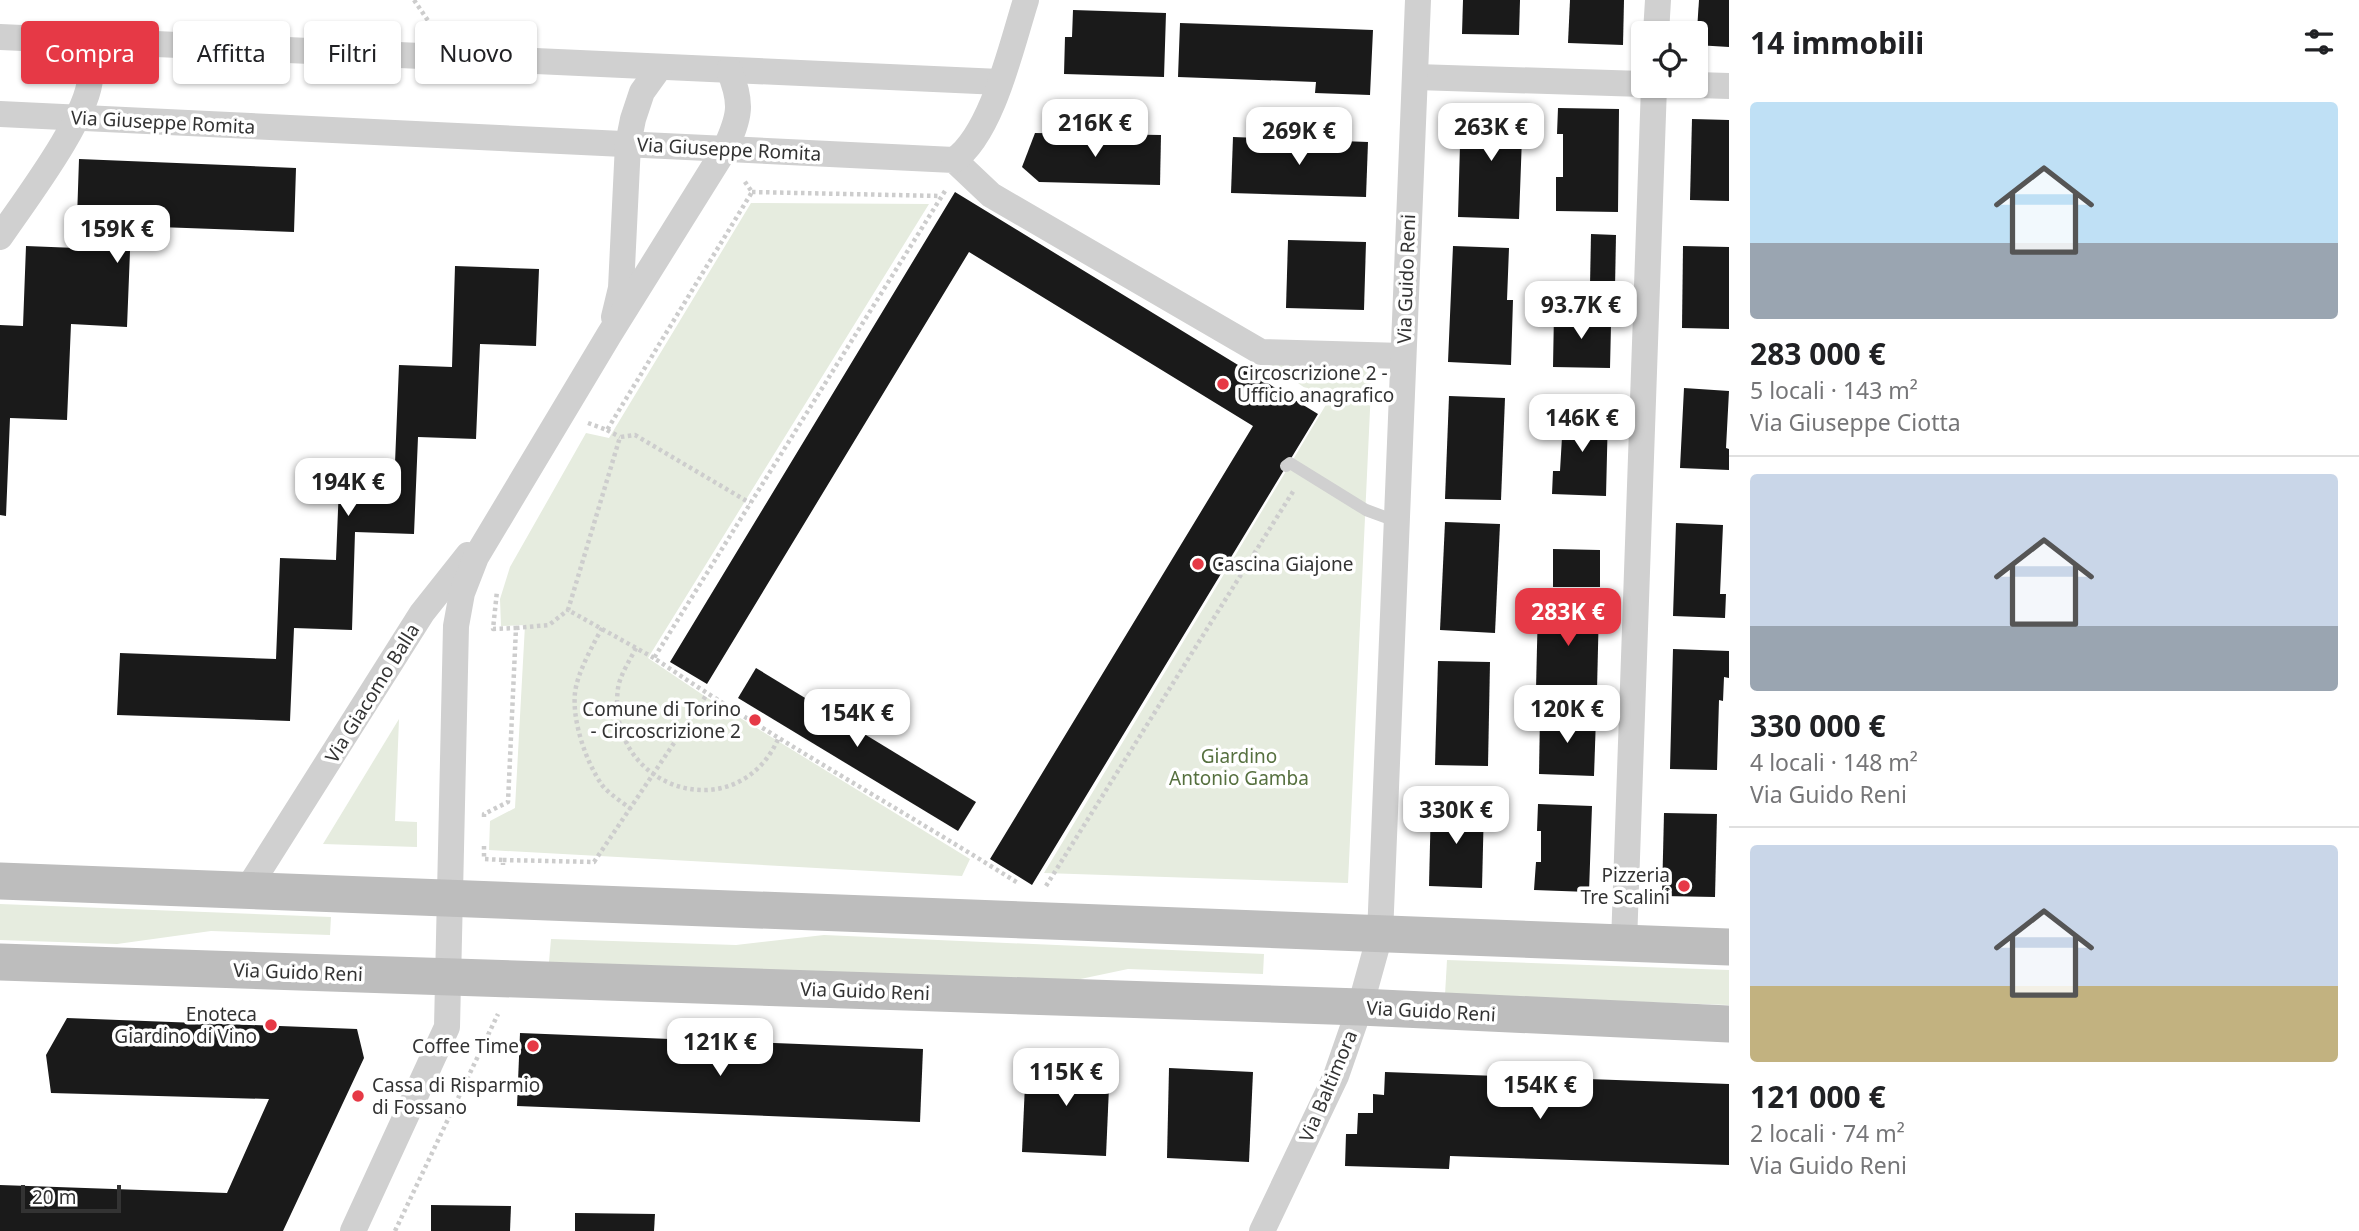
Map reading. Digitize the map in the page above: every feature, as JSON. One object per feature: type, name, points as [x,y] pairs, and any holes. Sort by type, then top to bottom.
[{"type":"main road","points":[[0,881],[1729,947]]},
{"type":"main road","name":"Via Guido Reni","points":[[0,961],[1360,1007],[1729,1024]]},
{"type":"street","points":[[1026,0],[1000,82],[979,134],[966,152],[954,160],[991,195],[1261,352],[1403,356]]},
{"type":"street","name":"Via Guido Reni","points":[[1380,935],[1418,0]]},
{"type":"street","points":[[1657,21],[1658,0]]},
{"type":"street","points":[[0,37],[21,38]]},
{"type":"street","points":[[159,45],[1000,82]]},
{"type":"street","name":"Via Giacomo Balla","points":[[609,335],[621,288],[628,144],[642,92],[660,67]]},
{"type":"street","name":"Via Giacomo Balla","points":[[353,1231],[447,1027],[456,626],[462,593],[476,556],[725,149],[740,110],[738,91],[729,70]]},
{"type":"street","points":[[1416,77],[1631,83]]},
{"type":"street","points":[[0,237],[77,118],[87,97],[89,84]]},
{"type":"street","points":[[1708,85],[1729,86]]},
{"type":"street","points":[[1624,943],[1654,98]]},
{"type":"street","name":"Via Giuseppe Romita","points":[[0,114],[954,160]]},
{"type":"street","name":"Via Giacomo Balla","points":[[247,890],[422,614],[507,504]]},
{"type":"street","name":"Via Baltimora","points":[[1262,1231],[1336,1076],[1360,1007],[1380,935]]},
{"type":"lane","points":[[1286,466],[1290,463],[1366,509],[1396,521]]},
{"type":"path","points":[[711,174],[741,176],[752,192]]},
{"type":"path","points":[[654,658],[947,188]]},
{"type":"path","points":[[752,192],[942,196]]},
{"type":"path","points":[[607,430],[752,192]]},
{"type":"path","points":[[586,422],[620,437],[635,435],[750,503]]},
{"type":"path","points":[[501,580],[497,591],[493,629],[549,625],[568,610],[620,437]]},
{"type":"path","points":[[1034,887],[1045,887],[1305,472]]},
{"type":"path","points":[[568,610],[654,658],[708,694],[1024,886]]},
{"type":"path","points":[[484,825],[484,814],[508,802],[516,628]]},
{"type":"path","points":[[602,628],[575,692],[578,727],[587,757],[603,786],[631,809]]},
{"type":"path","points":[[636,648],[618,685],[618,710],[623,739],[638,762],[655,774],[676,786],[702,790],[727,787],[752,775],[769,755],[779,737]]},
{"type":"path","points":[[484,836],[484,859],[594,862],[708,694]]},
{"type":"path","points":[[502,900],[503,860]]},
{"type":"path","points":[[395,1231],[493,1027],[498,1013],[500,978]]},
{"type":"green space","points":[[751,203],[929,204],[648,658],[706,697],[970,859],[962,876],[489,850],[490,821],[515,808],[525,625],[501,626],[500,599],[510,567],[586,433],[609,438]]},
{"type":"green space","name":"Giardino Antonio Gamba","points":[[1270,364],[1372,367],[1348,883],[1044,873],[1327,403]]},
{"type":"green space","points":[[399,719],[395,821],[417,822],[417,847],[323,844]]},
{"type":"green space","points":[[0,904],[331,917],[330,935],[211,931],[117,944],[0,940]]},
{"type":"green space","points":[[824,935],[1264,954],[1263,974],[1128,969],[1071,981],[549,962],[551,939],[736,945]]},
{"type":"green space","points":[[1447,960],[1729,970],[1729,1005],[1445,995]]},
{"type":"building","points":[[1463,0],[1520,0],[1519,35],[1462,34]]},
{"type":"building","points":[[1570,0],[1624,0],[1623,45],[1568,43]]},
{"type":"building","points":[[1699,0],[1729,0],[1729,47],[1708,46],[1708,21],[1698,21]]},
{"type":"building","points":[[1073,10],[1166,13],[1164,77],[1064,74],[1065,37],[1072,37]]},
{"type":"building","points":[[1180,23],[1373,30],[1370,95],[1315,93],[1316,82],[1178,77]]},
{"type":"building","points":[[1461,108],[1527,110],[1527,137],[1522,137],[1519,219],[1458,217]]},
{"type":"building","points":[[1558,108],[1619,109],[1618,212],[1556,211],[1556,177],[1563,177],[1563,134],[1557,134]]},
{"type":"building","points":[[1692,119],[1729,120],[1729,201],[1690,200]]},
{"type":"building","points":[[1035,133],[1161,135],[1160,185],[1039,182],[1022,167]]},
{"type":"building","points":[[1233,137],[1368,142],[1366,197],[1231,193]]},
{"type":"building","points":[[79,159],[296,168],[294,232],[131,226],[127,327],[71,324],[67,420],[10,418],[6,516],[0,515],[0,325],[23,326],[26,246],[76,248]]},
{"type":"building","name":"Cascina Giajone","points":[[955,192],[1318,414],[1032,885],[990,859],[1253,426],[969,252],[707,684],[670,662]]},
{"type":"building","points":[[1591,234],[1616,235],[1615,288],[1590,286]]},
{"type":"building","points":[[1288,240],[1366,242],[1364,310],[1286,308]]},
{"type":"building","points":[[1453,246],[1509,248],[1507,300],[1513,300],[1511,365],[1448,362]]},
{"type":"building","points":[[1683,246],[1729,247],[1729,329],[1682,328]]},
{"type":"building","points":[[455,266],[539,269],[536,346],[480,344],[476,439],[418,437],[414,534],[355,532],[352,630],[294,628],[290,721],[117,715],[120,653],[276,659],[280,558],[336,560],[340,461],[395,463],[399,365],[452,367]]},
{"type":"building","points":[[1554,312],[1605,313],[1605,325],[1611,325],[1610,368],[1553,367]]},
{"type":"building","points":[[1684,388],[1729,391],[1726,448],[1729,449],[1729,470],[1680,468]]},
{"type":"building","points":[[1449,396],[1505,398],[1501,500],[1445,499]]},
{"type":"building","points":[[1556,411],[1608,413],[1606,496],[1552,494],[1553,471],[1560,471],[1562,437],[1555,436]]},
{"type":"building","points":[[1445,522],[1500,524],[1495,633],[1440,630]]},
{"type":"building","points":[[1676,523],[1723,525],[1720,594],[1726,594],[1725,618],[1673,616]]},
{"type":"building","points":[[1553,549],[1600,550],[1600,587],[1553,587]]},
{"type":"building","points":[[1538,605],[1599,606],[1597,690],[1536,689]]},
{"type":"building","points":[[1673,649],[1729,651],[1729,678],[1724,677],[1723,701],[1719,700],[1717,770],[1670,769]]},
{"type":"building","points":[[1438,661],[1490,662],[1488,766],[1435,765]]},
{"type":"building","points":[[756,668],[976,802],[958,831],[738,698]]},
{"type":"building","points":[[1540,715],[1596,717],[1594,776],[1539,774]]},
{"type":"building","points":[[1431,803],[1484,805],[1482,888],[1429,886]]},
{"type":"building","points":[[1538,804],[1592,806],[1589,892],[1534,890],[1536,862],[1541,862],[1541,831],[1537,831]]},
{"type":"building","points":[[1664,813],[1717,814],[1715,897],[1662,896]]},
{"type":"building","points":[[67,1018],[357,1029],[364,1058],[283,1231],[0,1231],[0,1185],[227,1193],[269,1099],[51,1093],[46,1055]]},
{"type":"building","points":[[520,1033],[923,1049],[920,1122],[517,1106]]},
{"type":"building","points":[[1026,1061],[1110,1064],[1106,1156],[1022,1152]]},
{"type":"building","points":[[1169,1068],[1253,1072],[1249,1162],[1167,1158]]},
{"type":"building","points":[[1385,1072],[1729,1084],[1729,1165],[1450,1156],[1449,1169],[1345,1166],[1346,1134],[1357,1134],[1358,1113],[1373,1113],[1373,1094],[1384,1095]]},
{"type":"building","points":[[431,1205],[511,1206],[510,1231],[431,1231]]},
{"type":"building","points":[[575,1213],[655,1214],[654,1231],[575,1231]]},
{"type":"place","name":"Circoscrizione 2 - Ufficio anagrafico","points":[[1223,384]]},
{"type":"place","name":"Cascina Giajone","points":[[1198,564]]},
{"type":"place","name":"Comune di Torino - Circoscrizione 2","points":[[755,720]]},
{"type":"place","name":"Pizzeria Tre Scalini","points":[[1684,886]]},
{"type":"place","name":"Enoteca Giardino di Vino","points":[[271,1025]]},
{"type":"place","name":"Coffee Time","points":[[533,1046]]},
{"type":"place","name":"Cassa di Risparmio di Fossano","points":[[358,1096]]}]
